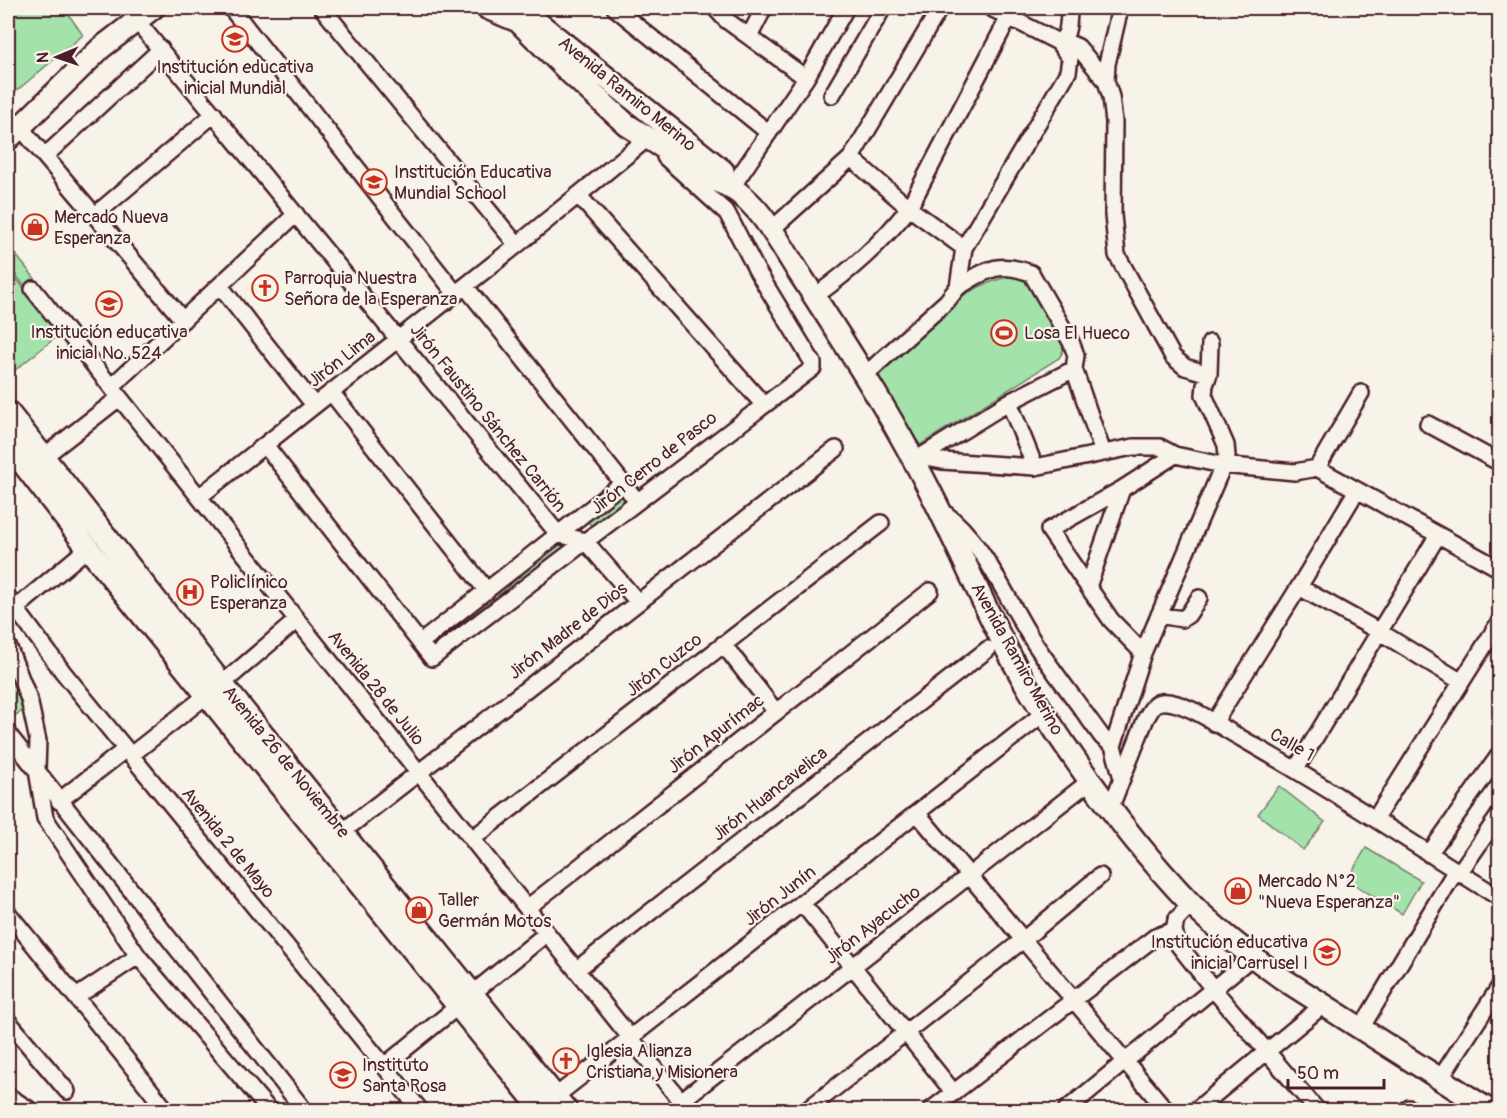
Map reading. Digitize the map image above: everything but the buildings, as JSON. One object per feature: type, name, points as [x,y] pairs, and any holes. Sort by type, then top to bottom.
[{"type":"street","points":[[153,8],[101,48],[14,133],[46,156],[183,320]]},
{"type":"street","points":[[231,8],[460,290],[637,501]]},
{"type":"street","points":[[322,8],[517,245]]},
{"type":"street","name":"Avenida Ramiro Merino","points":[[487,8],[518,21],[618,117],[717,181],[730,186]]},
{"type":"street","name":"Avenida Ramiro Merino","points":[[520,8],[724,172],[730,186],[758,213],[771,230],[918,459],[999,636],[1044,713],[1110,809],[1191,904],[1252,957],[1322,1006],[1489,1110]]},
{"type":"street","points":[[615,8],[769,133]]},
{"type":"street","points":[[715,8],[726,20],[750,35],[806,78]]},
{"type":"street","points":[[750,35],[764,8]]},
{"type":"street","points":[[730,186],[806,78],[846,8]]},
{"type":"street","points":[[832,95],[883,8]]},
{"type":"street","points":[[771,230],[851,158],[940,8]]},
{"type":"street","points":[[958,287],[964,248],[1068,72],[1070,58],[1058,42],[1011,12],[992,8]]},
{"type":"street","points":[[1058,42],[1067,34],[1070,8]]},
{"type":"street","points":[[1120,8],[1107,64],[1106,81],[1111,97],[1114,122],[1113,214],[1117,255],[1173,357],[1185,367],[1209,374]]},
{"type":"street","points":[[814,297],[856,266],[889,234],[909,208],[1011,12]]},
{"type":"street","name":"Jirón Faustino Sánchez Carrión","points":[[136,20],[558,534],[585,541]]},
{"type":"street","points":[[1058,42],[1070,43],[1078,47],[1106,81]]},
{"type":"street","points":[[46,156],[161,49]]},
{"type":"street","points":[[95,215],[214,114]]},
{"type":"street","name":"Jirón Lima","points":[[199,497],[650,139]]},
{"type":"street","name":"Jirón Cerro de Pasco","points":[[623,483],[420,643],[432,658],[814,366],[757,271],[727,213],[667,159],[650,139]]},
{"type":"street","points":[[851,158],[909,208],[964,248]]},
{"type":"street","points":[[579,196],[763,404]]},
{"type":"street","points":[[36,463],[115,393],[183,320],[296,214]]},
{"type":"street","points":[[865,375],[947,301],[958,287],[1000,266],[1016,267],[1031,273],[1071,342],[1076,355],[1074,369],[1103,453]]},
{"type":"street","points":[[219,286],[314,405]]},
{"type":"street","name":"Avenida 28 de Julio","points":[[33,289],[685,1106]]},
{"type":"street","points":[[1122,778],[1113,746],[1143,653],[1227,456],[1226,445],[1204,395],[1209,374],[1210,343]]},
{"type":"street","points":[[918,459],[1009,402],[1074,369]]},
{"type":"street","points":[[331,392],[487,591]]},
{"type":"street","points":[[1317,468],[1361,393]]},
{"type":"street","points":[[1009,402],[1035,467]]},
{"type":"street","name":"Avenida 26 de Noviembre","points":[[8,412],[88,548],[342,832],[473,993],[551,1106]]},
{"type":"street","points":[[1428,424],[1500,463]]},
{"type":"street","name":"Avenida 26 de Noviembre","points":[[8,444],[36,463],[214,689],[332,851],[457,1008],[551,1106]]},
{"type":"street","points":[[266,444],[420,643]]},
{"type":"street","points":[[918,459],[1035,467],[1133,447],[1160,447],[1175,455],[1222,465],[1295,472],[1317,468],[1500,569]]},
{"type":"street","name":"Jirón Madre de Dios","points":[[332,851],[342,832],[836,449]]},
{"type":"street","points":[[1143,653],[1111,620],[1049,530],[1122,489],[1175,455]]},
{"type":"street","points":[[1088,587],[1122,489]]},
{"type":"street","points":[[1214,723],[1357,489]]},
{"type":"street","points":[[939,509],[960,525],[987,562],[1038,649],[1102,737],[1113,746]]},
{"type":"street","name":"Jirón Cuzco","points":[[472,839],[881,523]]},
{"type":"street","points":[[1296,770],[1438,535]]},
{"type":"street","points":[[585,541],[638,602]]},
{"type":"street","points":[[10,607],[88,548]]},
{"type":"street","points":[[1299,587],[1380,632],[1460,681]]},
{"type":"street","name":"Jirón Apurímac","points":[[527,908],[930,591]]},
{"type":"street","points":[[1159,615],[1182,619],[1188,615],[1199,598]]},
{"type":"street","name":"Avenida 2 de Mayo","points":[[10,607],[420,1110]]},
{"type":"street","points":[[59,801],[214,689],[297,620]]},
{"type":"street","points":[[1375,819],[1499,622]]},
{"type":"street","points":[[723,644],[776,712]]},
{"type":"street","points":[[8,646],[29,699],[38,741],[37,770],[45,818],[138,956],[269,1110]]},
{"type":"street","name":"Jirón Huancavelica","points":[[576,970],[988,649]]},
{"type":"street","name":"Calle 1","points":[[1110,809],[1146,718],[1154,705],[1161,702],[1183,707],[1296,770],[1500,898]]},
{"type":"street","name":"Jirón Junín","points":[[551,1106],[630,1038],[1044,713]]},
{"type":"street","points":[[8,734],[13,752],[37,770],[59,801],[304,1110]]},
{"type":"street","points":[[1429,854],[1500,754]]},
{"type":"street","name":"Jirón Ayacucho","points":[[685,1106],[853,966],[1090,781]]},
{"type":"street","points":[[917,813],[1166,1110]]},
{"type":"street","points":[[1360,1030],[1457,872],[1500,814]]},
{"type":"street","points":[[807,1110],[1023,940],[1100,876]]},
{"type":"street","points":[[802,903],[954,1093]]},
{"type":"street","points":[[1191,904],[1176,920],[1174,930],[1177,943],[1214,990],[1317,1110]]},
{"type":"street","points":[[8,914],[166,1110]]},
{"type":"street","points":[[931,1110],[1155,937],[1174,930]]},
{"type":"street","points":[[473,993],[547,933]]},
{"type":"street","points":[[76,997],[138,956]]},
{"type":"street","points":[[1066,1110],[1252,957]]},
{"type":"street","points":[[1440,1079],[1500,986]]},
{"type":"street","points":[[1196,1110],[1268,1053],[1322,1006]]},
{"type":"street","points":[[384,1066],[457,1008]]},
{"type":"street","points":[[8,1021],[67,1090]]},
{"type":"street","points":[[8,1096],[30,1110]]},
{"type":"green space","points":[[8,8],[64,8],[83,35],[8,98]]},
{"type":"green space","points":[[8,245],[36,280],[26,288],[8,265]]},
{"type":"green space","points":[[8,268],[60,334],[9,375],[8,373]]},
{"type":"green space","points":[[1011,276],[1025,280],[1030,287],[1059,336],[1063,349],[1062,354],[920,445],[874,375],[952,303],[980,286]]},
{"type":"green space","points":[[621,492],[626,499],[592,527],[586,519]]},
{"type":"green space","points":[[562,540],[569,540],[569,547],[439,647],[433,639]]},
{"type":"green space","points":[[8,659],[25,705],[18,714],[14,715],[8,715]]},
{"type":"green space","points":[[1279,786],[1325,822],[1303,850],[1258,814]]},
{"type":"green space","points":[[1366,848],[1421,881],[1402,914],[1347,880]]},
{"type":"place","name":"Institución educativa inicial Mundial","points":[[235,39]]},
{"type":"place","name":"Institución Educativa Mundial School","points":[[374,182]]},
{"type":"place","name":"Mercado Nueva Esperanza","points":[[35,227]]},
{"type":"place","name":"Parroquia Nuestra Señora de la Esperanza","points":[[265,288]]},
{"type":"place","name":"Institución educativa inicial No. 524","points":[[109,304]]},
{"type":"place","name":"Losa El Hueco","points":[[1004,333]]},
{"type":"place","name":"Policlínico Esperanza","points":[[190,592]]},
{"type":"place","name":"Mercado N°2 \"Nueva Esperanza\"","points":[[1238,891]]},
{"type":"place","name":"Taller Germán Motos","points":[[419,910]]},
{"type":"place","name":"Institución educativa inicial Carrusel I","points":[[1327,952]]},
{"type":"place","name":"Iglesia Alianza Cristiana y Misionera","points":[[566,1061]]},
{"type":"place","name":"Instituto Santa Rosa","points":[[343,1075]]}]
